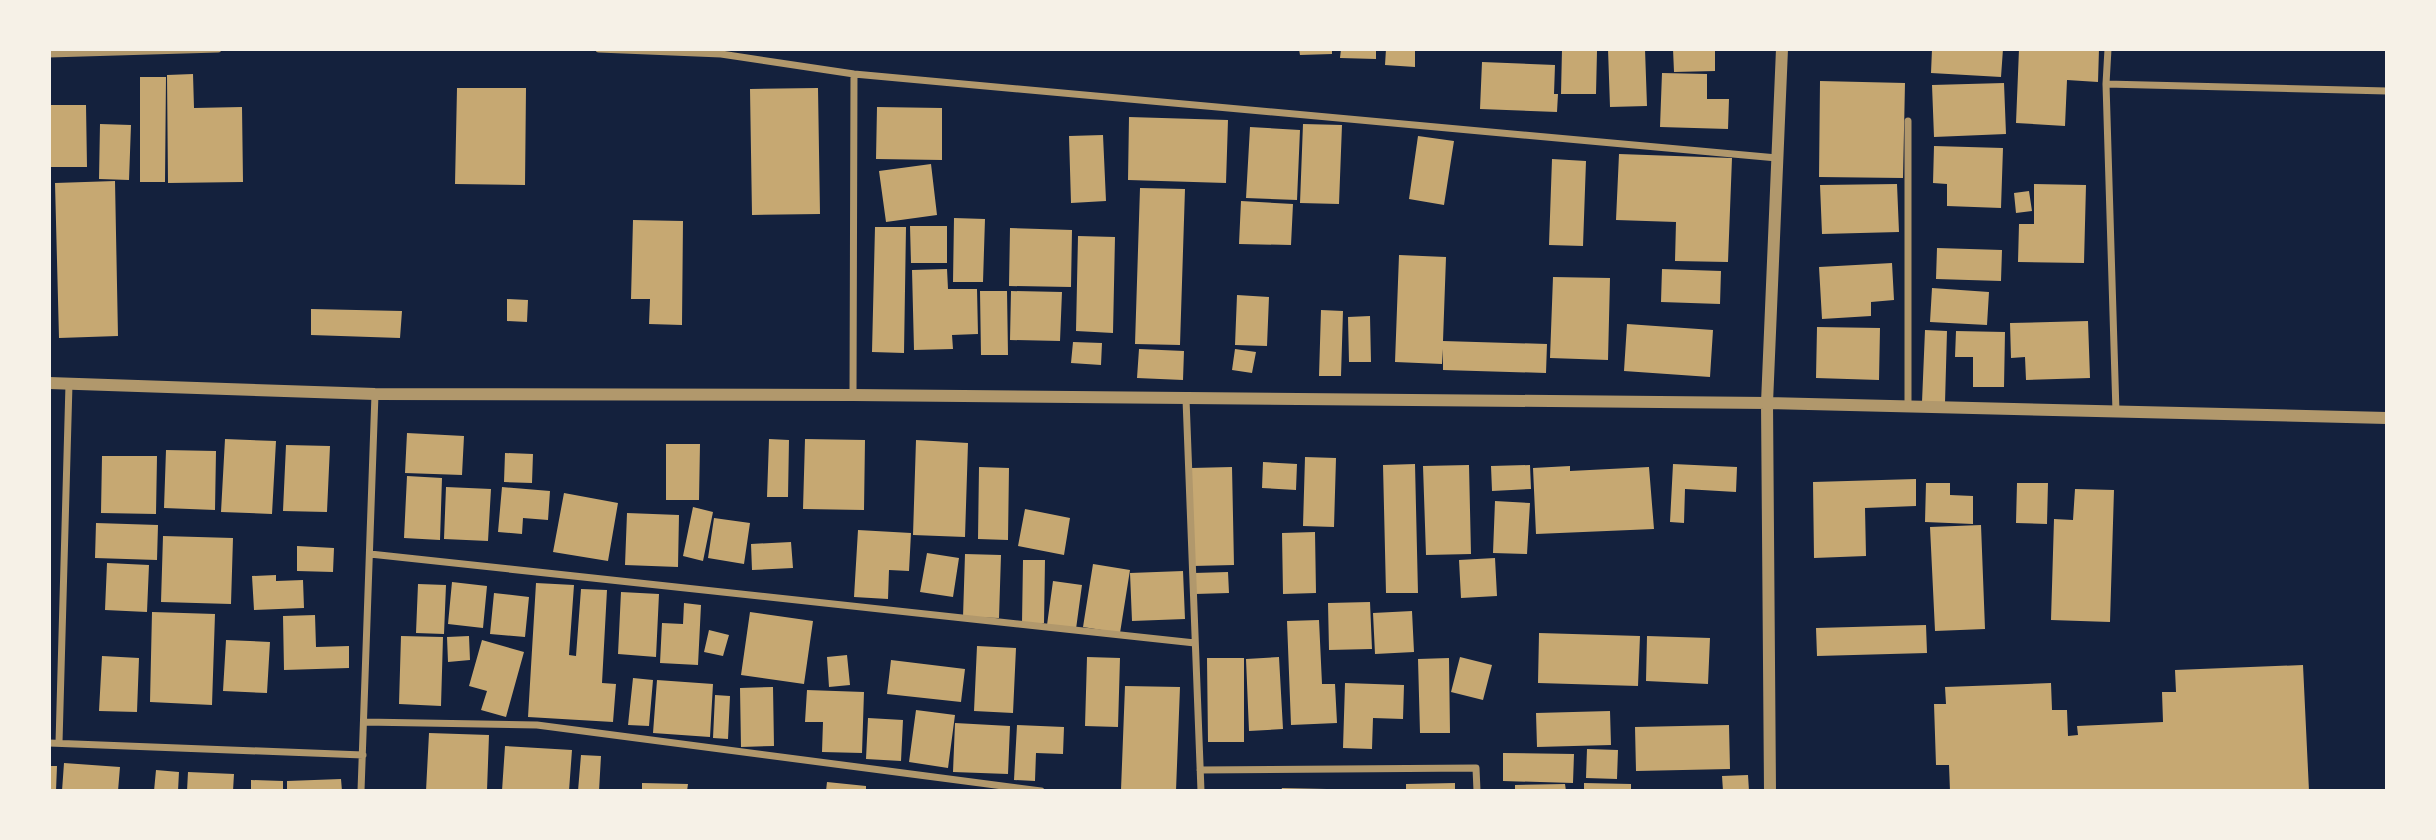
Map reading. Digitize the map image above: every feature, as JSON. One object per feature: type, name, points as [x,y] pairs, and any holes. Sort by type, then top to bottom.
[{"type":"street","points":[[49,54],[218,49]]},
{"type":"street","points":[[599,49],[721,51],[854,74],[1777,158]]},
{"type":"street","points":[[1770,791],[1767,403],[1782,49]]},
{"type":"street","points":[[2108,49],[2106,84],[2116,412]]},
{"type":"street","points":[[853,395],[854,74]]},
{"type":"street","points":[[2106,84],[2387,91]]},
{"type":"street","points":[[1909,121],[1909,406]]},
{"type":"street","points":[[49,383],[375,394],[1767,403],[2387,418]]},
{"type":"street","points":[[59,743],[69,384]]},
{"type":"street","points":[[361,791],[375,394]]},
{"type":"street","points":[[1186,399],[1201,791]]},
{"type":"street","points":[[370,554],[1195,643]]},
{"type":"street","points":[[364,722],[537,724],[1041,791]]},
{"type":"street","points":[[49,743],[363,755]]},
{"type":"street","points":[[1200,770],[1476,768],[1478,791]]},
{"type":"building","points":[[1299,49],[1332,49],[1332,54],[1300,55]]},
{"type":"building","points":[[1341,49],[1376,49],[1376,59],[1340,58]]},
{"type":"building","points":[[1386,49],[1415,49],[1415,67],[1385,65]]},
{"type":"building","points":[[1562,49],[1597,51],[1596,94],[1561,94]]},
{"type":"building","points":[[1608,49],[1645,49],[1647,106],[1610,107]]},
{"type":"building","points":[[1673,49],[1715,49],[1715,71],[1674,72]]},
{"type":"building","points":[[1932,49],[2003,49],[2001,77],[1931,73]]},
{"type":"building","points":[[2019,49],[2099,49],[2098,82],[2067,80],[2065,126],[2016,123]]},
{"type":"building","points":[[1482,62],[1555,65],[1554,94],[1558,94],[1557,112],[1480,109]]},
{"type":"building","points":[[1662,73],[1707,74],[1707,99],[1729,99],[1728,129],[1660,127]]},
{"type":"building","points":[[193,74],[194,108],[242,107],[243,182],[168,183],[167,75]]},
{"type":"building","points":[[140,77],[166,77],[165,182],[140,182]]},
{"type":"building","points":[[1820,81],[1905,83],[1903,178],[1819,177]]},
{"type":"building","points":[[2004,83],[2006,134],[1934,137],[1932,85]]},
{"type":"building","points":[[457,88],[526,88],[525,185],[455,184]]},
{"type":"building","points":[[818,88],[820,214],[752,215],[750,89]]},
{"type":"building","points":[[49,105],[86,105],[87,167],[49,167]]},
{"type":"building","points":[[877,107],[942,108],[942,160],[876,159]]},
{"type":"building","points":[[1129,117],[1228,120],[1226,183],[1128,180]]},
{"type":"building","points":[[100,124],[131,125],[129,180],[99,179]]},
{"type":"building","points":[[1303,124],[1342,125],[1339,204],[1300,203]]},
{"type":"building","points":[[1250,127],[1300,130],[1297,200],[1246,198]]},
{"type":"building","points":[[1103,135],[1106,201],[1071,203],[1069,136]]},
{"type":"building","points":[[1418,136],[1454,141],[1444,205],[1409,199]]},
{"type":"building","points":[[1934,146],[2003,148],[2001,208],[1947,206],[1947,184],[1933,183]]},
{"type":"building","points":[[1619,154],[1732,158],[1728,262],[1675,261],[1676,222],[1616,220]]},
{"type":"building","points":[[1552,159],[1586,161],[1583,246],[1549,245]]},
{"type":"building","points":[[931,164],[937,215],[886,222],[879,171]]},
{"type":"building","points":[[115,181],[118,336],[59,338],[55,183]]},
{"type":"building","points":[[1897,184],[1899,232],[1822,234],[1820,185]]},
{"type":"building","points":[[2034,184],[2086,185],[2084,263],[2018,262],[2019,224],[2034,224]]},
{"type":"building","points":[[1140,188],[1185,189],[1180,345],[1135,344]]},
{"type":"building","points":[[2029,191],[2032,211],[2016,213],[2014,193]]},
{"type":"building","points":[[1241,201],[1293,204],[1291,245],[1239,244]]},
{"type":"building","points":[[954,218],[985,219],[983,282],[953,282]]},
{"type":"building","points":[[633,220],[683,221],[682,325],[649,324],[650,299],[631,299]]},
{"type":"building","points":[[910,226],[947,226],[947,263],[911,263]]},
{"type":"building","points":[[875,227],[906,227],[904,353],[872,352]]},
{"type":"building","points":[[1010,228],[1072,230],[1071,287],[1009,286]]},
{"type":"building","points":[[1078,236],[1115,237],[1113,333],[1076,331]]},
{"type":"building","points":[[1937,248],[2002,250],[2001,281],[1936,279]]},
{"type":"building","points":[[1399,255],[1446,257],[1443,341],[1547,344],[1546,373],[1443,370],[1443,349],[1442,364],[1395,362]]},
{"type":"building","points":[[1892,263],[1894,300],[1871,302],[1871,316],[1822,319],[1819,267]]},
{"type":"building","points":[[947,269],[948,289],[977,289],[978,334],[952,335],[953,349],[914,350],[912,270]]},
{"type":"building","points":[[1662,269],[1721,271],[1720,304],[1661,302]]},
{"type":"building","points":[[1553,277],[1610,278],[1608,360],[1550,358]]},
{"type":"building","points":[[1932,288],[1989,292],[1987,325],[1930,322]]},
{"type":"building","points":[[980,291],[1007,291],[1008,355],[981,355]]},
{"type":"building","points":[[1011,291],[1062,292],[1060,341],[1010,340]]},
{"type":"building","points":[[1237,295],[1269,297],[1267,346],[1235,345]]},
{"type":"building","points":[[507,299],[528,300],[527,322],[507,321]]},
{"type":"building","points":[[311,309],[402,311],[400,338],[311,335]]},
{"type":"building","points":[[1321,310],[1343,311],[1341,376],[1319,376]]},
{"type":"building","points":[[1370,316],[1371,362],[1349,362],[1348,317]]},
{"type":"building","points":[[2088,321],[2090,378],[2026,380],[2025,357],[2011,358],[2010,323]]},
{"type":"building","points":[[1627,324],[1713,330],[1710,377],[1624,371]]},
{"type":"building","points":[[1817,327],[1880,328],[1879,380],[1816,378]]},
{"type":"building","points":[[1925,330],[1947,331],[1945,403],[1922,402]]},
{"type":"building","points":[[1956,331],[2005,332],[2004,387],[1973,387],[1973,357],[1955,357]]},
{"type":"building","points":[[1073,342],[1102,343],[1101,365],[1071,363]]},
{"type":"building","points":[[1139,349],[1184,351],[1183,380],[1137,378]]},
{"type":"building","points":[[1235,349],[1256,352],[1252,373],[1232,370]]},
{"type":"building","points":[[407,433],[464,436],[462,475],[405,473]]},
{"type":"building","points":[[225,439],[276,441],[272,514],[221,512]]},
{"type":"building","points":[[769,439],[789,440],[788,497],[767,497]]},
{"type":"building","points":[[805,439],[865,440],[864,510],[803,509]]},
{"type":"building","points":[[916,440],[968,443],[965,537],[913,535]]},
{"type":"building","points":[[666,444],[700,444],[699,500],[666,500]]},
{"type":"building","points":[[286,445],[330,446],[327,512],[283,511]]},
{"type":"building","points":[[166,450],[216,451],[215,510],[164,508]]},
{"type":"building","points":[[505,453],[533,454],[532,483],[504,482]]},
{"type":"building","points":[[102,456],[157,456],[156,514],[101,513]]},
{"type":"building","points":[[1305,457],[1336,458],[1334,527],[1303,526]]},
{"type":"building","points":[[1263,462],[1297,464],[1296,490],[1262,488]]},
{"type":"building","points":[[1415,464],[1418,593],[1386,593],[1383,465]]},
{"type":"building","points":[[1673,464],[1737,467],[1736,492],[1685,489],[1684,523],[1670,522]]},
{"type":"building","points":[[1469,465],[1471,554],[1426,555],[1423,466]]},
{"type":"building","points":[[1530,465],[1531,489],[1492,491],[1491,466]]},
{"type":"building","points":[[1570,466],[1570,471],[1649,467],[1654,529],[1536,534],[1533,468]]},
{"type":"building","points":[[979,467],[1009,468],[1008,540],[978,539]]},
{"type":"building","points":[[1232,467],[1234,565],[1193,566],[1191,468]]},
{"type":"building","points":[[407,476],[442,478],[440,540],[404,538]]},
{"type":"building","points":[[1916,479],[1916,506],[1865,508],[1866,556],[1814,558],[1813,482]]},
{"type":"building","points":[[1926,483],[1950,483],[1950,495],[1973,496],[1973,524],[1925,522]]},
{"type":"building","points":[[2017,483],[2048,483],[2047,524],[2016,523]]},
{"type":"building","points":[[446,487],[491,489],[488,541],[444,539]]},
{"type":"building","points":[[502,487],[550,491],[548,520],[523,518],[522,534],[498,532]]},
{"type":"building","points":[[2075,489],[2114,490],[2110,622],[2051,620],[2054,519],[2073,520]]},
{"type":"building","points":[[564,493],[618,503],[608,561],[553,552]]},
{"type":"building","points":[[1495,501],[1530,503],[1527,554],[1493,553]]},
{"type":"building","points":[[693,507],[713,512],[703,561],[683,556]]},
{"type":"building","points":[[1025,509],[1070,518],[1064,555],[1018,546]]},
{"type":"building","points":[[627,513],[679,515],[678,567],[625,565]]},
{"type":"building","points":[[714,518],[750,523],[744,564],[708,558]]},
{"type":"building","points":[[96,523],[158,525],[157,560],[95,558]]},
{"type":"building","points":[[1981,525],[1985,629],[1935,631],[1930,527]]},
{"type":"building","points":[[858,530],[911,533],[909,571],[889,570],[888,599],[854,597]]},
{"type":"building","points":[[1315,532],[1316,593],[1283,594],[1282,533]]},
{"type":"building","points":[[163,536],[233,538],[231,604],[161,602]]},
{"type":"building","points":[[791,542],[793,568],[752,570],[751,544]]},
{"type":"building","points":[[297,546],[334,548],[333,572],[297,571]]},
{"type":"building","points":[[927,553],[959,558],[953,597],[920,592]]},
{"type":"building","points":[[965,554],[1001,555],[999,618],[963,617]]},
{"type":"building","points":[[1495,558],[1497,596],[1461,598],[1459,560]]},
{"type":"building","points":[[1023,560],[1045,560],[1044,623],[1022,623]]},
{"type":"building","points":[[107,563],[149,565],[147,612],[105,610]]},
{"type":"building","points":[[1093,564],[1130,570],[1120,633],[1083,627]]},
{"type":"building","points":[[1183,571],[1185,619],[1132,621],[1130,573]]},
{"type":"building","points":[[1228,572],[1229,593],[1195,594],[1194,573]]},
{"type":"building","points":[[276,575],[276,581],[303,580],[304,608],[254,610],[252,576]]},
{"type":"building","points":[[1053,581],[1082,585],[1076,629],[1047,625]]},
{"type":"building","points":[[452,582],[487,586],[483,628],[448,624]]},
{"type":"building","points":[[536,583],[574,585],[569,655],[576,656],[581,589],[607,590],[602,683],[616,684],[613,722],[528,717]]},
{"type":"building","points":[[418,584],[446,585],[444,634],[416,633]]},
{"type":"building","points":[[621,592],[659,594],[656,657],[618,654]]},
{"type":"building","points":[[494,593],[529,597],[525,637],[490,634]]},
{"type":"building","points":[[1370,602],[1372,649],[1329,650],[1328,603]]},
{"type":"building","points":[[684,603],[701,605],[698,665],[660,663],[662,623],[683,624]]},
{"type":"building","points":[[1412,611],[1414,652],[1375,654],[1373,613]]},
{"type":"building","points":[[152,612],[215,614],[212,705],[150,702]]},
{"type":"building","points":[[750,612],[813,621],[804,684],[741,675]]},
{"type":"building","points":[[315,615],[316,647],[349,646],[349,668],[284,670],[283,616]]},
{"type":"building","points":[[1319,620],[1322,684],[1335,684],[1337,723],[1291,725],[1287,621]]},
{"type":"building","points":[[1926,625],[1927,653],[1817,656],[1816,628]]},
{"type":"building","points":[[709,630],[729,635],[723,656],[704,652]]},
{"type":"building","points":[[1539,633],[1640,636],[1638,686],[1538,683]]},
{"type":"building","points":[[401,636],[443,637],[441,706],[399,704]]},
{"type":"building","points":[[469,636],[470,660],[448,662],[447,637]]},
{"type":"building","points":[[1647,636],[1710,638],[1708,684],[1646,681]]},
{"type":"building","points":[[226,640],[270,642],[267,693],[223,691]]},
{"type":"building","points":[[482,640],[524,652],[506,717],[481,710],[487,691],[469,686]]},
{"type":"building","points":[[977,646],[1016,648],[1013,713],[974,711]]},
{"type":"building","points":[[847,655],[850,685],[829,687],[827,657]]},
{"type":"building","points":[[102,656],[139,658],[137,712],[99,711]]},
{"type":"building","points":[[1087,657],[1120,658],[1118,727],[1085,726]]},
{"type":"building","points":[[1279,657],[1283,729],[1249,731],[1246,659]]},
{"type":"building","points":[[1460,657],[1492,665],[1483,700],[1451,692]]},
{"type":"building","points":[[1207,658],[1244,658],[1244,742],[1208,742]]},
{"type":"building","points":[[1449,658],[1450,733],[1420,733],[1418,659]]},
{"type":"building","points":[[891,660],[965,669],[961,702],[887,694]]},
{"type":"building","points":[[2303,665],[2309,791],[1950,791],[1949,765],[1936,765],[1934,704],[1946,704],[1945,687],[2051,683],[2052,710],[2067,710],[2068,736],[2078,735],[2077,726],[2163,722],[2162,692],[2176,692],[2175,670]]},
{"type":"building","points":[[633,678],[653,680],[649,726],[628,725]]},
{"type":"building","points":[[657,680],[713,684],[710,737],[653,733]]},
{"type":"building","points":[[1345,683],[1404,685],[1403,719],[1373,718],[1372,749],[1343,748]]},
{"type":"building","points":[[1125,686],[1180,687],[1176,791],[1121,790]]},
{"type":"building","points":[[773,687],[774,746],[741,747],[740,688]]},
{"type":"building","points":[[807,690],[864,692],[862,753],[822,752],[823,722],[805,722]]},
{"type":"building","points":[[715,695],[730,696],[728,739],[713,738]]},
{"type":"building","points":[[916,710],[955,715],[948,768],[909,762]]},
{"type":"building","points":[[1610,711],[1611,745],[1537,747],[1536,713]]},
{"type":"building","points":[[868,718],[903,720],[901,761],[866,759]]},
{"type":"building","points":[[955,723],[1010,726],[1008,774],[953,772]]},
{"type":"building","points":[[1017,725],[1064,727],[1063,754],[1036,753],[1035,781],[1014,780]]},
{"type":"building","points":[[1729,725],[1730,769],[1636,771],[1635,727]]},
{"type":"building","points":[[429,733],[489,735],[487,791],[426,791]]},
{"type":"building","points":[[505,746],[572,750],[569,791],[502,791]]},
{"type":"building","points":[[1587,749],[1618,750],[1617,779],[1586,778]]},
{"type":"building","points":[[1503,753],[1574,754],[1573,783],[1503,781]]},
{"type":"building","points":[[581,755],[601,756],[599,791],[578,791]]},
{"type":"building","points":[[64,763],[120,767],[118,791],[62,791]]},
{"type":"building","points":[[49,766],[57,766],[56,791],[49,791]]},
{"type":"building","points":[[156,770],[179,772],[178,791],[154,791]]},
{"type":"building","points":[[188,772],[234,774],[233,791],[187,791]]},
{"type":"building","points":[[1748,775],[1749,791],[1723,791],[1722,776]]},
{"type":"building","points":[[341,779],[342,791],[287,791],[287,781]]},
{"type":"building","points":[[251,780],[283,781],[283,791],[251,791]]},
{"type":"building","points":[[827,782],[866,786],[866,791],[826,791]]},
{"type":"building","points":[[642,783],[688,784],[687,791],[642,791]]},
{"type":"building","points":[[1455,783],[1455,791],[1406,791],[1406,784]]},
{"type":"building","points":[[1584,783],[1631,784],[1631,791],[1584,791]]},
{"type":"building","points":[[1565,784],[1566,791],[1515,791],[1515,785]]},
{"type":"building","points":[[1282,788],[1327,789],[1327,791],[1281,791]]}]
